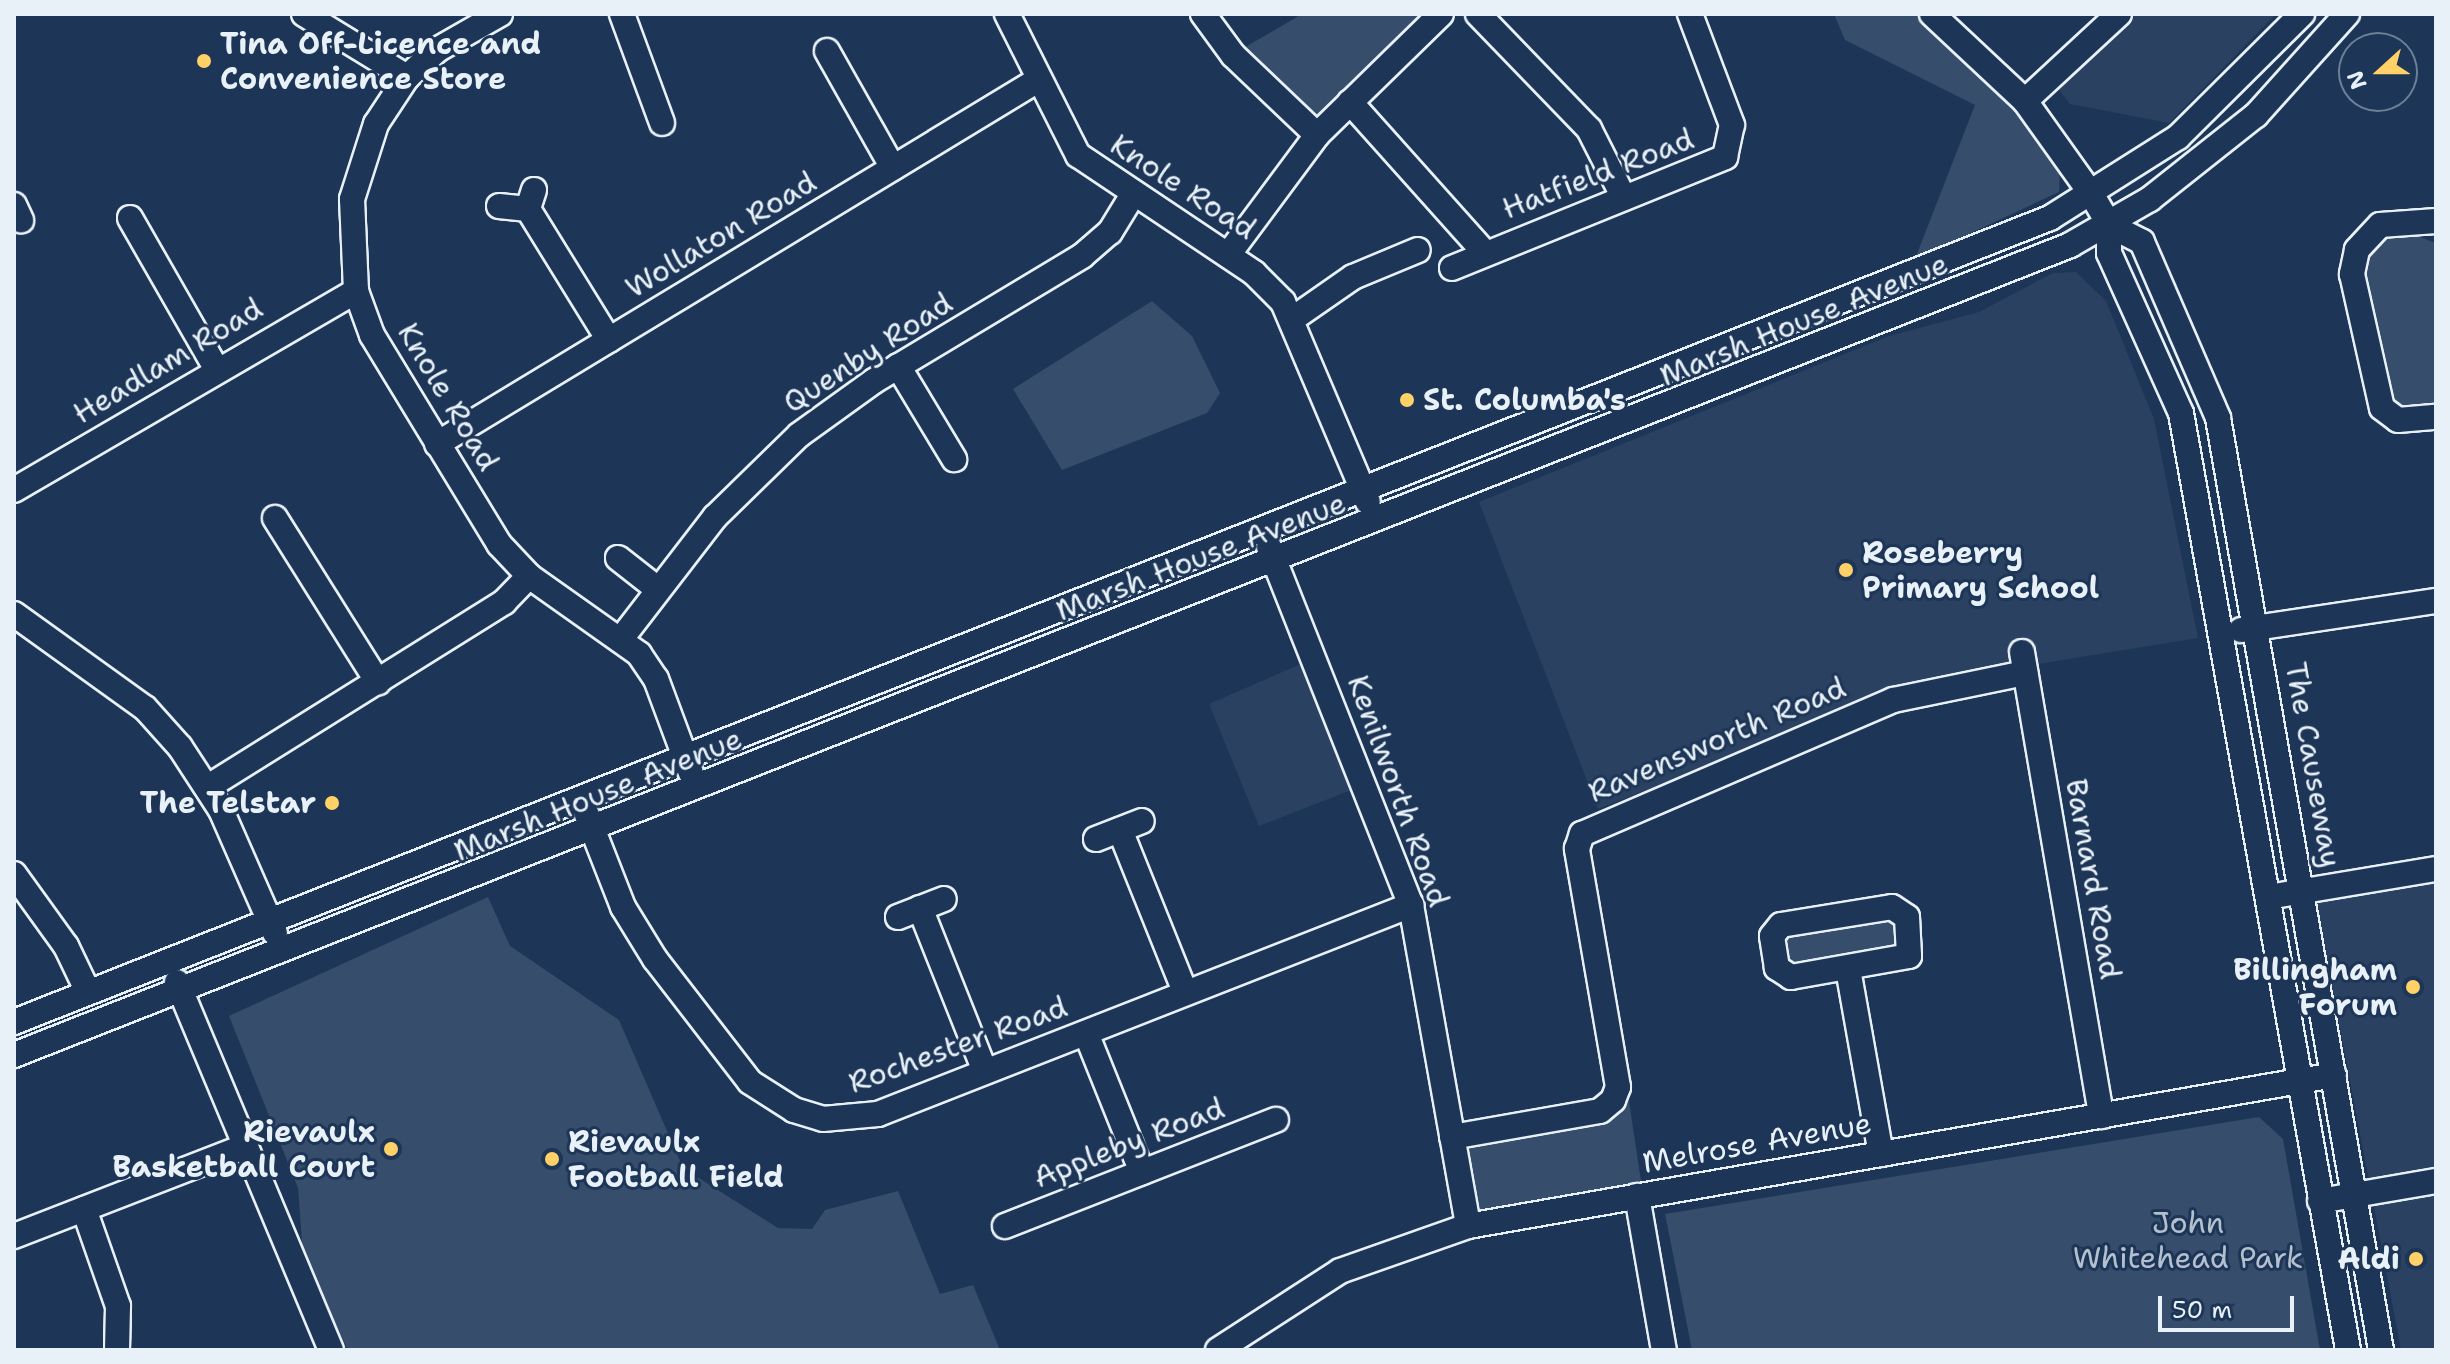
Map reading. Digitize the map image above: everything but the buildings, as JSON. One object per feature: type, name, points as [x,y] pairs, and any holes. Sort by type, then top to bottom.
[{"type":"street","name":"Knole Road","points":[[500,14],[455,37],[407,77],[376,124],[357,174],[350,230],[356,291],[372,335],[499,544],[529,576],[621,639],[656,679],[698,790]]},
{"type":"street","points":[[622,14],[662,123]]},
{"type":"street","points":[[1203,14],[1233,55],[1317,135]]},
{"type":"street","points":[[1228,255],[1317,135],[1441,14]]},
{"type":"street","points":[[1478,14],[1589,129],[1624,198]]},
{"type":"street","name":"Hatfield Road","points":[[1452,268],[1730,151],[1732,125],[1690,14]]},
{"type":"street","points":[[1932,14],[2025,101],[2092,195],[2109,225],[2109,253],[2181,413],[2224,633],[2299,1082],[2348,1350]]},
{"type":"street","points":[[2025,101],[2119,14]]},
{"type":"street","name":"Marsh House Avenue","points":[[14,1022],[1997,241],[2092,195],[2178,137],[2302,14]]},
{"type":"street","name":"Marsh House Avenue","points":[[14,1055],[182,995],[593,830],[1995,279],[2109,225],[2256,115],[2347,14]]},
{"type":"street","points":[[308,15],[407,77]]},
{"type":"street","name":"Knole Road","points":[[1016,18],[1038,80],[1078,155],[1132,196],[1228,255],[1294,318],[1376,523]]},
{"type":"street","points":[[825,48],[893,168]]},
{"type":"street","name":"Wollaton Road","points":[[437,444],[1038,80]]},
{"type":"street","name":"Hatfield Road","points":[[1350,102],[1485,253]]},
{"type":"street","name":"Quenby Road","points":[[621,639],[655,587],[766,464],[898,366],[1082,256],[1110,232],[1132,196]]},
{"type":"street","points":[[499,206],[531,200],[609,340]]},
{"type":"street","points":[[127,213],[216,368]]},
{"type":"street","points":[[2436,221],[2380,225],[2357,250],[2352,274],[2382,408],[2398,420],[2436,417]]},
{"type":"street","name":"The Causeway","points":[[2109,225],[2142,242],[2202,367],[2228,461],[2334,1075],[2358,1195],[2381,1350]]},
{"type":"street","points":[[1294,318],[1353,277],[1417,249]]},
{"type":"street","name":"Headlam Road","points":[[14,490],[216,368],[356,291]]},
{"type":"street","points":[[898,366],[953,459]]},
{"type":"street","points":[[275,518],[378,682]]},
{"type":"street","name":"Kenilworth Road","points":[[1263,530],[1411,905],[1468,1226]]},
{"type":"street","points":[[618,558],[655,587]]},
{"type":"street","points":[[208,787],[504,602],[529,576]]},
{"type":"street","points":[[2224,633],[2436,601]]},
{"type":"street","points":[[14,614],[145,708],[208,787],[283,954]]},
{"type":"street","name":"Barnard Road","points":[[2023,662],[2101,1116]]},
{"type":"street","name":"Ravensworth Road","points":[[1452,1137],[1600,1111],[1613,1100],[1618,1087],[1577,849],[1582,834],[1893,700],[2023,662]]},
{"type":"street","name":"Rochester Road","points":[[581,798],[642,943],[766,1096],[808,1115],[850,1119],[1086,1033],[1411,905]]},
{"type":"street","points":[[1096,839],[1131,825],[1185,992]]},
{"type":"street","points":[[2268,897],[2436,869]]},
{"type":"street","points":[[14,874],[66,946],[88,992]]},
{"type":"street","points":[[944,899],[909,913],[985,1071]]},
{"type":"street","points":[[1902,909],[1909,956],[1848,969],[1782,976],[1775,928],[1902,909]]},
{"type":"street","points":[[168,961],[243,1147],[331,1350]]},
{"type":"street","points":[[1848,969],[1881,1154]]},
{"type":"street","points":[[1086,1033],[1142,1172]]},
{"type":"street","name":"Melrose Avenue","points":[[1218,1350],[1340,1271],[1468,1226],[2334,1075]]},
{"type":"street","name":"Appleby Road","points":[[1005,1224],[1276,1120]]},
{"type":"street","points":[[14,1236],[243,1147]]},
{"type":"street","points":[[2320,1201],[2436,1181]]},
{"type":"street","points":[[1637,1196],[1664,1350]]},
{"type":"street","points":[[84,1209],[118,1306],[117,1350]]},
{"type":"shaded area","points":[[2132,14],[2276,14],[2169,123],[2070,104],[2055,85]]},
{"type":"shaded area","name":"Roseberry Primary School","points":[[2076,272],[2106,301],[2154,419],[2198,638],[1916,684],[1598,809],[1479,502],[1889,336],[1979,312],[2053,273]]},
{"type":"shaded area","points":[[1305,662],[1354,789],[1259,826],[1209,704]]},
{"type":"shaded area","points":[[2436,864],[2436,1350],[2401,1350],[2313,885]]},
{"type":"green space","points":[[1302,14],[1430,14],[1312,120],[1242,49]]},
{"type":"green space","points":[[1834,14],[1952,14],[2060,169],[2059,192],[1915,259],[1975,105],[1845,40]]},
{"type":"green space","points":[[2401,230],[2436,243],[2436,417],[2395,409],[2380,391],[2356,270],[2375,241]]},
{"type":"green space","points":[[1152,301],[1192,336],[1220,393],[1207,413],[1062,470],[1013,389]]},
{"type":"green space","points":[[488,897],[510,946],[619,1020],[683,1168],[778,1228],[812,1229],[825,1210],[898,1191],[940,1294],[973,1285],[1000,1350],[348,1350],[303,1255],[298,1188],[229,1016]]},
{"type":"green space","points":[[1902,909],[1905,958],[1782,976],[1775,928]]},
{"type":"green space","points":[[1629,1101],[1642,1188],[1474,1220],[1458,1142]]},
{"type":"green space","name":"John Whitehead Park","points":[[2259,1117],[2283,1139],[2320,1350],[1692,1350],[1665,1214]]},
{"type":"place","name":"Tina Off-Licence and Convenience Store","points":[[204,61]]},
{"type":"place","name":"St. Columba's","points":[[1407,400]]},
{"type":"place","name":"Roseberry Primary School","points":[[1846,570]]},
{"type":"place","name":"The Telstar","points":[[332,803]]},
{"type":"place","name":"Billingham Forum","points":[[2413,987]]},
{"type":"place","name":"Rievaulx Basketball Court","points":[[391,1149]]},
{"type":"place","name":"Rievaulx Football Field","points":[[552,1159]]},
{"type":"place","name":"Aldi","points":[[2416,1259]]}]
